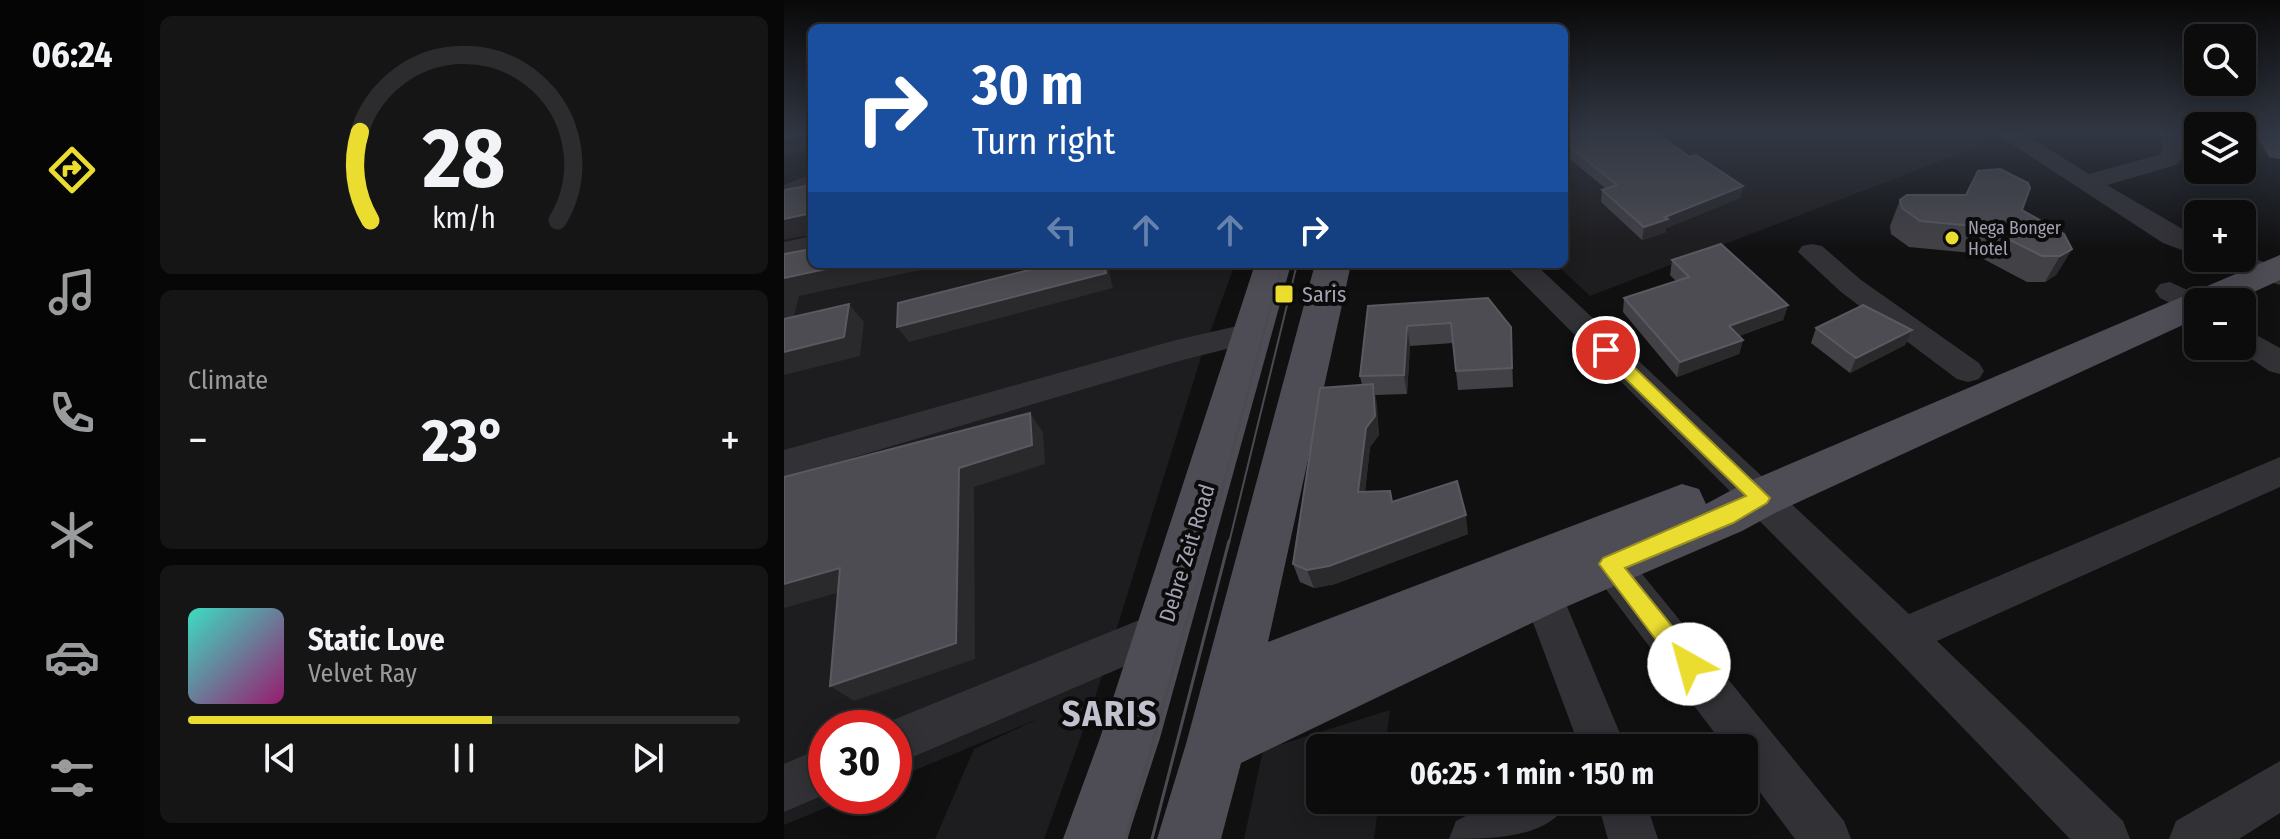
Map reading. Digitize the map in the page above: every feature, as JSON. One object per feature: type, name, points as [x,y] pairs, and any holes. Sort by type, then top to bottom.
[{"type":"main road","name":"Debre Zeit Road","points":[[1095,839],[1164,629],[1272,268]]},
{"type":"main road","points":[[1189,839],[1332,268]]},
{"type":"main road","points":[[2206,288],[2231,272]]},
{"type":"main road","points":[[1222,715],[1542,593],[1725,517],[1749,488],[1968,371],[2184,301]]},
{"type":"main road","points":[[1222,715],[2184,301]]},
{"type":"street","points":[[2072,172],[2173,237],[2184,240]]},
{"type":"street","points":[[2088,182],[2123,172]]},
{"type":"street","points":[[784,194],[808,184]]},
{"type":"street","points":[[784,250],[808,245]]},
{"type":"street","points":[[1812,252],[1851,286],[1968,371]]},
{"type":"street","points":[[1522,268],[1903,636],[2105,839]]},
{"type":"street","points":[[784,464],[1176,351],[1255,332]]},
{"type":"street","points":[[2256,347],[2280,363]]},
{"type":"street","points":[[1903,636],[2280,471]]},
{"type":"street","points":[[1610,564],[1826,839]]},
{"type":"street","points":[[1542,593],[1597,734]]},
{"type":"street","points":[[912,734],[1164,629]]},
{"type":"street","points":[[784,788],[808,778]]},
{"type":"street","points":[[2194,839],[2280,785]]},
{"type":"street","points":[[1474,839],[1520,814]]},
{"type":"street","points":[[1625,814],[1633,839]]},
{"type":"shaded area","points":[[784,172],[808,172],[808,268],[1234,268],[1202,354],[1096,695],[1044,839],[935,839],[974,749],[1040,718],[912,771],[912,710],[808,710],[808,814],[811,814],[784,825]]},
{"type":"shaded area","points":[[1568,172],[1911,172],[1590,296],[1560,268],[1568,268]]},
{"type":"shaded area","points":[[1390,710],[1387,734],[1314,734]]},
{"type":"shaded area","points":[[1306,736],[1306,814],[1377,814],[1374,839],[1244,839],[1263,750]]},
{"type":"building","points":[[1601,172],[1722,172],[1743,186],[1644,227],[1602,190],[1617,185]]},
{"type":"building","points":[[1977,172],[2006,172],[2028,183],[2030,188],[2022,210],[2064,234],[2072,249],[2060,256],[2042,256],[1984,227],[1920,221],[1902,208],[1900,200],[1907,195],[1966,195]]},
{"type":"building","points":[[808,186],[808,214],[784,219],[784,190]]},
{"type":"building","points":[[1721,244],[1788,305],[1729,326],[1743,340],[1680,362],[1624,298],[1689,277],[1672,260]]},
{"type":"building","points":[[808,250],[808,268],[830,268],[784,278],[784,254]]},
{"type":"building","points":[[1037,268],[1105,268],[1106,273],[897,327],[898,303]]},
{"type":"building","points":[[1488,298],[1511,327],[1512,368],[1456,371],[1451,323],[1407,326],[1404,375],[1360,376],[1368,306]]},
{"type":"building","points":[[849,304],[844,337],[784,352],[784,319]]},
{"type":"building","points":[[1863,305],[1912,330],[1856,358],[1816,328]]},
{"type":"building","points":[[1373,384],[1375,416],[1366,428],[1358,492],[1390,491],[1392,502],[1457,481],[1466,515],[1329,566],[1307,570],[1293,564],[1320,388]]},
{"type":"building","points":[[1030,413],[1032,445],[959,468],[956,643],[830,686],[840,568],[784,584],[784,477]]},
{"type":"tram line","points":[[1208,543],[1281,268]]},
{"type":"tram line","points":[[1229,543],[1296,268]]},
{"type":"tram line","points":[[1126,839],[1209,541]]},
{"type":"tram line","points":[[1152,839],[1229,541]]},
{"type":"place","name":"Nega Bonger Hotel","points":[[1952,238]]},
{"type":"place","name":"Saris","points":[[1284,294]]},
{"type":"district","name":"SARIS","points":[[1110,714]]},
{"type":"route","points":[[1606,350],[1760,498],[1725,517],[1610,564],[1689,664]]}]
